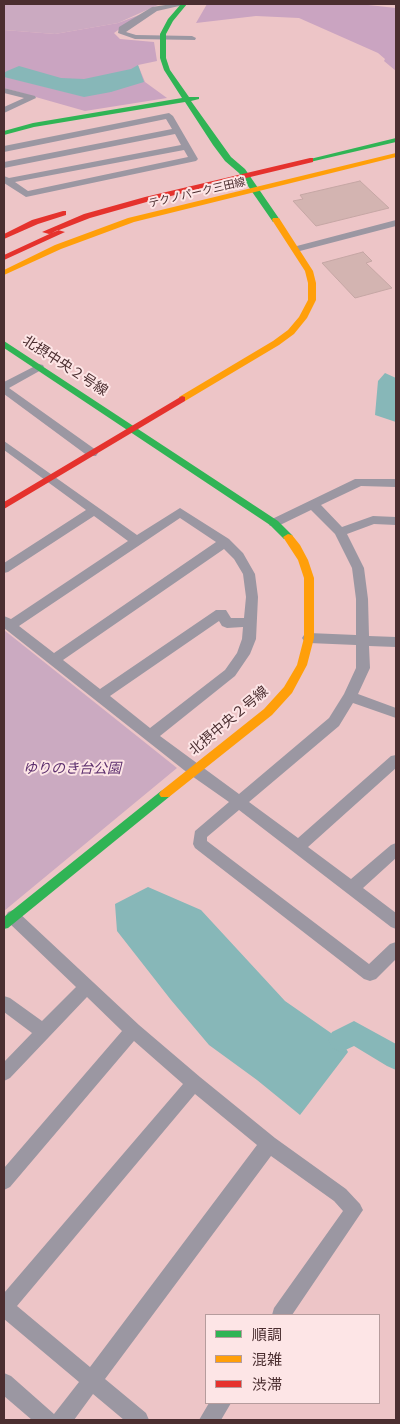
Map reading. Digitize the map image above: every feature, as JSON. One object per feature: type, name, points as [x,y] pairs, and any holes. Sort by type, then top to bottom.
[{"type":"street","points":[[4,506],[265,350],[292,332],[308,309],[312,292],[309,271],[241,169],[228,159],[192,99],[167,70],[163,58],[170,20],[184,4]]},
{"type":"street","points":[[184,4],[155,9],[122,28],[125,35],[192,38]]},
{"type":"street","points":[[168,38],[194,4]]},
{"type":"street","points":[[4,90],[32,98],[4,110]]},
{"type":"street","points":[[4,133],[33,125],[192,99]]},
{"type":"street","points":[[94,114],[105,128]]},
{"type":"street","points":[[4,149],[169,116],[193,159],[26,194],[5,180]]},
{"type":"street","points":[[4,165],[177,131]]},
{"type":"street","points":[[4,236],[35,222],[101,200],[396,133]]},
{"type":"street","name":"テクノパーク三田線","points":[[4,251],[49,230],[118,207],[396,140]]},
{"type":"street","name":"テクノパーク三田線","points":[[4,258],[55,234],[123,212],[396,146]]},
{"type":"street","points":[[5,180],[186,147]]},
{"type":"street","points":[[4,273],[58,247],[123,223],[253,188],[396,155]]},
{"type":"street","points":[[296,249],[396,223]]},
{"type":"street","name":"北摂中央２号線","points":[[4,344],[274,523],[295,545],[303,560],[309,578],[310,596],[309,638],[302,665],[288,690],[268,712],[8,921]]},
{"type":"street","points":[[39,367],[4,388],[92,453]]},
{"type":"street","points":[[4,446],[137,541]]},
{"type":"street","points":[[274,523],[359,482],[396,483]]},
{"type":"street","points":[[313,504],[340,532],[358,568],[362,599],[363,668],[350,696],[334,722],[200,835],[200,844],[370,974],[396,949]]},
{"type":"street","points":[[4,569],[94,510]]},
{"type":"street","points":[[151,735],[230,673],[243,654],[249,639],[252,597],[249,574],[239,556],[225,542],[180,512],[7,623],[194,770],[353,887],[396,922]]},
{"type":"street","points":[[340,532],[373,520],[396,521]]},
{"type":"street","points":[[53,660],[225,542]]},
{"type":"street","points":[[100,696],[221,613],[228,623],[250,622]]},
{"type":"street","points":[[309,638],[396,642]]},
{"type":"street","points":[[350,696],[396,713]]},
{"type":"street","points":[[298,847],[396,760]]},
{"type":"street","points":[[353,887],[396,849]]},
{"type":"street","points":[[8,921],[194,1083],[269,1144],[340,1195],[354,1210],[282,1314]]},
{"type":"street","points":[[4,1073],[86,987]]},
{"type":"street","points":[[4,1003],[44,1032]]},
{"type":"street","points":[[4,1181],[133,1030]]},
{"type":"street","points":[[140,1420],[4,1307],[194,1083]]},
{"type":"street","points":[[62,1420],[269,1144]]},
{"type":"street","points":[[4,1383],[47,1420]]},
{"type":"street","points":[[208,1420],[220,1404]]},
{"type":"green space","points":[[4,4],[160,4],[118,23],[55,34],[4,30]]},
{"type":"green space","name":"ゆりのき台公園","points":[[4,630],[177,768],[4,911]]},
{"type":"shaded area","points":[[207,4],[359,4],[396,8],[396,71],[378,53],[299,18],[256,16],[196,23]]},
{"type":"shaded area","points":[[139,15],[114,33],[120,39],[154,42],[157,61],[138,65],[145,82],[167,98],[85,111],[4,88],[4,30],[55,34],[118,23]]},
{"type":"water","points":[[138,65],[144,82],[111,92],[84,97],[4,77],[4,73],[19,66],[61,78],[84,79],[131,69]]},
{"type":"water","points":[[385,373],[396,378],[396,422],[375,415],[378,381]]},
{"type":"water","points":[[148,887],[201,910],[285,1001],[341,1040],[348,1052],[300,1115],[257,1080],[209,1045],[117,931],[115,904]]},
{"type":"building","points":[[360,181],[389,208],[316,226],[293,201],[303,199],[300,195]]},
{"type":"building","points":[[363,252],[372,261],[366,263],[392,288],[355,298],[322,263]]},
{"type":"waterway","points":[[341,1040],[354,1032],[396,1058]]},
{"type":"traffic: fast","points":[[184,4],[170,20],[163,34],[163,58],[167,70],[216,143],[228,159],[242,171],[276,220]]},
{"type":"traffic: fast","points":[[4,133],[33,125],[197,98]]},
{"type":"traffic: fast","points":[[310,160],[396,140]]},
{"type":"traffic: fast","points":[[4,344],[274,523],[288,537]]},
{"type":"traffic: fast","points":[[4,924],[165,794]]},
{"type":"traffic: slow","points":[[4,273],[58,247],[131,220],[396,155]]},
{"type":"traffic: slow","points":[[182,399],[276,343],[291,332],[303,318],[312,300],[312,283],[309,271],[276,220]]},
{"type":"traffic: slow","points":[[165,794],[268,712],[288,690],[302,665],[309,638],[309,578],[303,560],[288,537]]},
{"type":"traffic: jam","points":[[46,232],[87,216],[148,199],[310,160]]},
{"type":"traffic: jam","points":[[4,237],[35,222],[63,213]]},
{"type":"traffic: jam","points":[[4,258],[61,232]]},
{"type":"traffic: jam","points":[[4,506],[182,399]]}]
